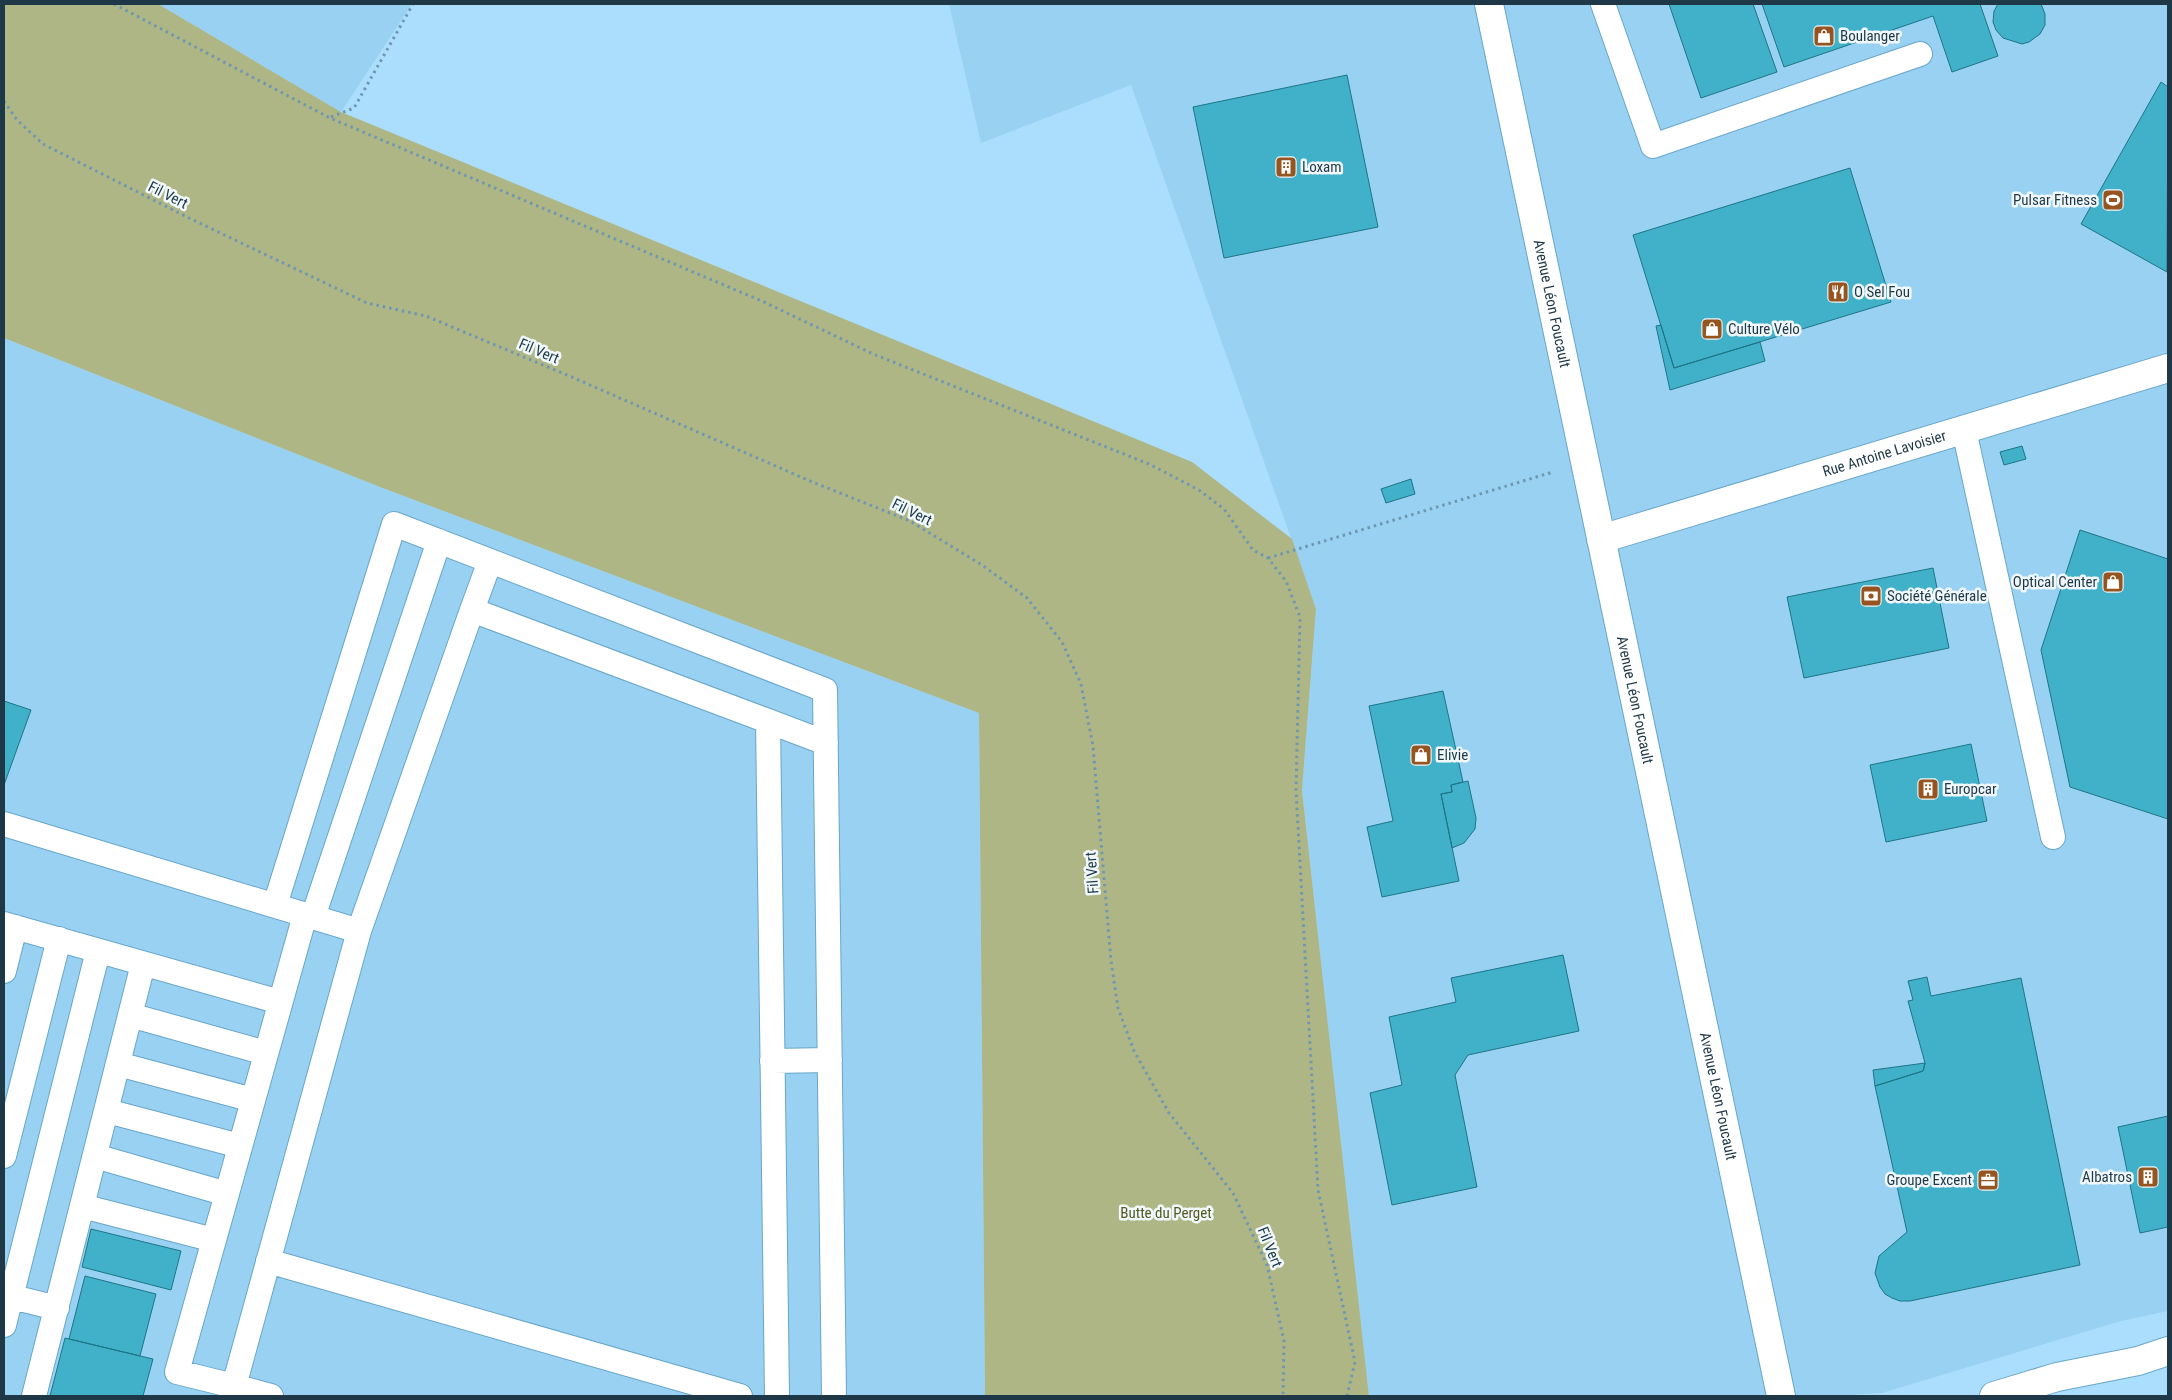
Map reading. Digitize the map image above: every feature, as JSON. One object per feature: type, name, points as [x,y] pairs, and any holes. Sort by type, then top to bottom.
[{"type":"street","name":"Avenue Léon Foucault","points":[[1489,4],[1781,1396]]},
{"type":"street","name":"Rue Antoine Lavoisier","points":[[1601,539],[2168,368]]},
{"type":"street","points":[[1994,1396],[2057,1377],[2138,1361],[2168,1351]]},
{"type":"street","points":[[2138,1361],[2168,1364]]},
{"type":"lane","points":[[1603,4],[1653,146],[1920,54]]},
{"type":"lane","points":[[1964,430],[2054,837]]},
{"type":"lane","points":[[275,905],[394,524],[825,690],[834,1396]]},
{"type":"lane","points":[[270,1396],[234,1386],[196,1387],[177,1372],[280,1002],[439,541]]},
{"type":"lane","points":[[234,1386],[359,932],[490,561]]},
{"type":"lane","points":[[472,610],[826,743]]},
{"type":"lane","points":[[768,721],[777,1396]]},
{"type":"lane","points":[[4,826],[275,905],[359,932]]},
{"type":"lane","points":[[4,971],[9,926],[280,1002]]},
{"type":"lane","points":[[4,1156],[59,939]]},
{"type":"lane","points":[[4,1325],[7,1295],[98,950]]},
{"type":"lane","points":[[34,1396],[143,964]]},
{"type":"lane","points":[[130,1015],[266,1053]]},
{"type":"lane","points":[[772,1061],[830,1060]]},
{"type":"lane","points":[[118,1064],[253,1100]]},
{"type":"lane","points":[[106,1111],[240,1146]]},
{"type":"lane","points":[[95,1156],[227,1194]]},
{"type":"lane","points":[[82,1206],[214,1240]]},
{"type":"lane","points":[[268,1261],[740,1396]]},
{"type":"lane","points":[[7,1295],[57,1308]]},
{"type":"path","points":[[114,4],[330,118],[764,302],[873,354],[1149,464],[1199,490],[1224,509],[1253,550],[1268,558],[1286,581],[1300,617],[1296,790],[1318,1190],[1355,1362],[1347,1396]]},
{"type":"path","points":[[330,118],[354,108],[413,4]]},
{"type":"path","name":"Fil Vert","points":[[4,101],[17,120],[43,144],[189,218],[367,303],[426,316],[810,481],[910,521],[982,565],[1027,598],[1062,642],[1081,684],[1093,746],[1110,961],[1118,1008],[1134,1051],[1169,1113],[1234,1193],[1268,1265],[1284,1341],[1284,1396]]},
{"type":"path","points":[[1268,558],[1536,476],[1585,466]]},
{"type":"shaded area","points":[[158,4],[412,4],[341,112]]},
{"type":"shaded area","points":[[949,4],[2168,4],[2168,1311],[2121,1321],[1882,1393],[1833,1396],[1369,1396],[1302,790],[1316,609],[1131,85],[981,143]]},
{"type":"shaded area","points":[[4,338],[380,487],[979,713],[985,1396],[4,1396]]},
{"type":"green space","name":"Butte du Perget","points":[[4,4],[158,4],[341,112],[1192,462],[1292,539],[1316,609],[1302,790],[1369,1396],[985,1396],[979,713],[380,487],[4,338]]},
{"type":"building","points":[[1669,4],[1753,4],[1777,72],[1701,98]]},
{"type":"building","name":"Boulanger","points":[[1762,4],[1980,4],[1998,56],[1952,72],[1933,16],[1784,67]]},
{"type":"building","points":[[1998,4],[2041,4],[2045,14],[2045,25],[2040,34],[2029,42],[2022,44],[2003,38],[1996,30],[1993,22],[1994,11]]},
{"type":"building","name":"Loxam","points":[[1347,75],[1378,227],[1224,258],[1193,107]]},
{"type":"building","points":[[2161,82],[2168,87],[2167,272],[2081,224]]},
{"type":"building","points":[[1850,168],[1891,302],[1674,368],[1633,235]]},
{"type":"building","points":[[1661,325],[1674,368],[1760,342],[1765,361],[1670,390],[1656,326]]},
{"type":"building","points":[[2022,446],[2026,459],[2004,465],[2000,452]]},
{"type":"building","points":[[1411,479],[1415,494],[1386,503],[1381,489]]},
{"type":"building","points":[[2080,530],[2168,559],[2168,819],[2070,787],[2041,650]]},
{"type":"building","points":[[1933,568],[1949,648],[1804,678],[1787,597]]},
{"type":"building","points":[[1443,691],[1463,782],[1451,785],[1452,792],[1441,794],[1459,881],[1382,897],[1367,827],[1393,821],[1369,706]]},
{"type":"building","points":[[4,701],[31,710],[4,785]]},
{"type":"building","name":"Europcar","points":[[1971,744],[1987,821],[1886,842],[1870,765]]},
{"type":"building","points":[[1468,781],[1476,818],[1475,829],[1464,843],[1452,848],[1441,794],[1452,792],[1451,785]]},
{"type":"building","points":[[1563,955],[1579,1031],[1468,1055],[1455,1075],[1477,1187],[1392,1205],[1370,1093],[1402,1085],[1389,1017],[1456,1002],[1451,978]]},
{"type":"building","points":[[1927,977],[1931,996],[2021,978],[2080,1265],[1910,1301],[1900,1301],[1892,1298],[1885,1294],[1880,1287],[1875,1273],[1879,1256],[1907,1232],[1875,1086],[1923,1071],[1925,1063],[1908,1001],[1913,1000],[1908,981]]},
{"type":"building","points":[[1925,1063],[1923,1071],[1875,1086],[1873,1070]]},
{"type":"building","name":"Albatros","points":[[2168,1116],[2168,1227],[2140,1233],[2118,1127]]},
{"type":"building","points":[[91,1229],[181,1251],[171,1290],[82,1267]]},
{"type":"building","points":[[85,1276],[156,1294],[140,1356],[69,1339]]},
{"type":"building","points":[[65,1338],[153,1359],[143,1396],[50,1396]]},
{"type":"place","name":"Boulanger","points":[[1824,36]]},
{"type":"place","name":"Loxam","points":[[1286,167]]},
{"type":"place","name":"Pulsar Fitness","points":[[2113,200]]},
{"type":"place","name":"O Sel Fou","points":[[1838,292]]},
{"type":"place","name":"Culture Vélo","points":[[1712,329]]},
{"type":"place","name":"Optical Center","points":[[2113,582]]},
{"type":"place","name":"Société Générale","points":[[1871,596]]},
{"type":"place","name":"Elivie","points":[[1421,755]]},
{"type":"place","name":"Europcar","points":[[1928,789]]},
{"type":"place","name":"Albatros","points":[[2148,1177]]},
{"type":"place","name":"Groupe Excent","points":[[1988,1180]]}]
